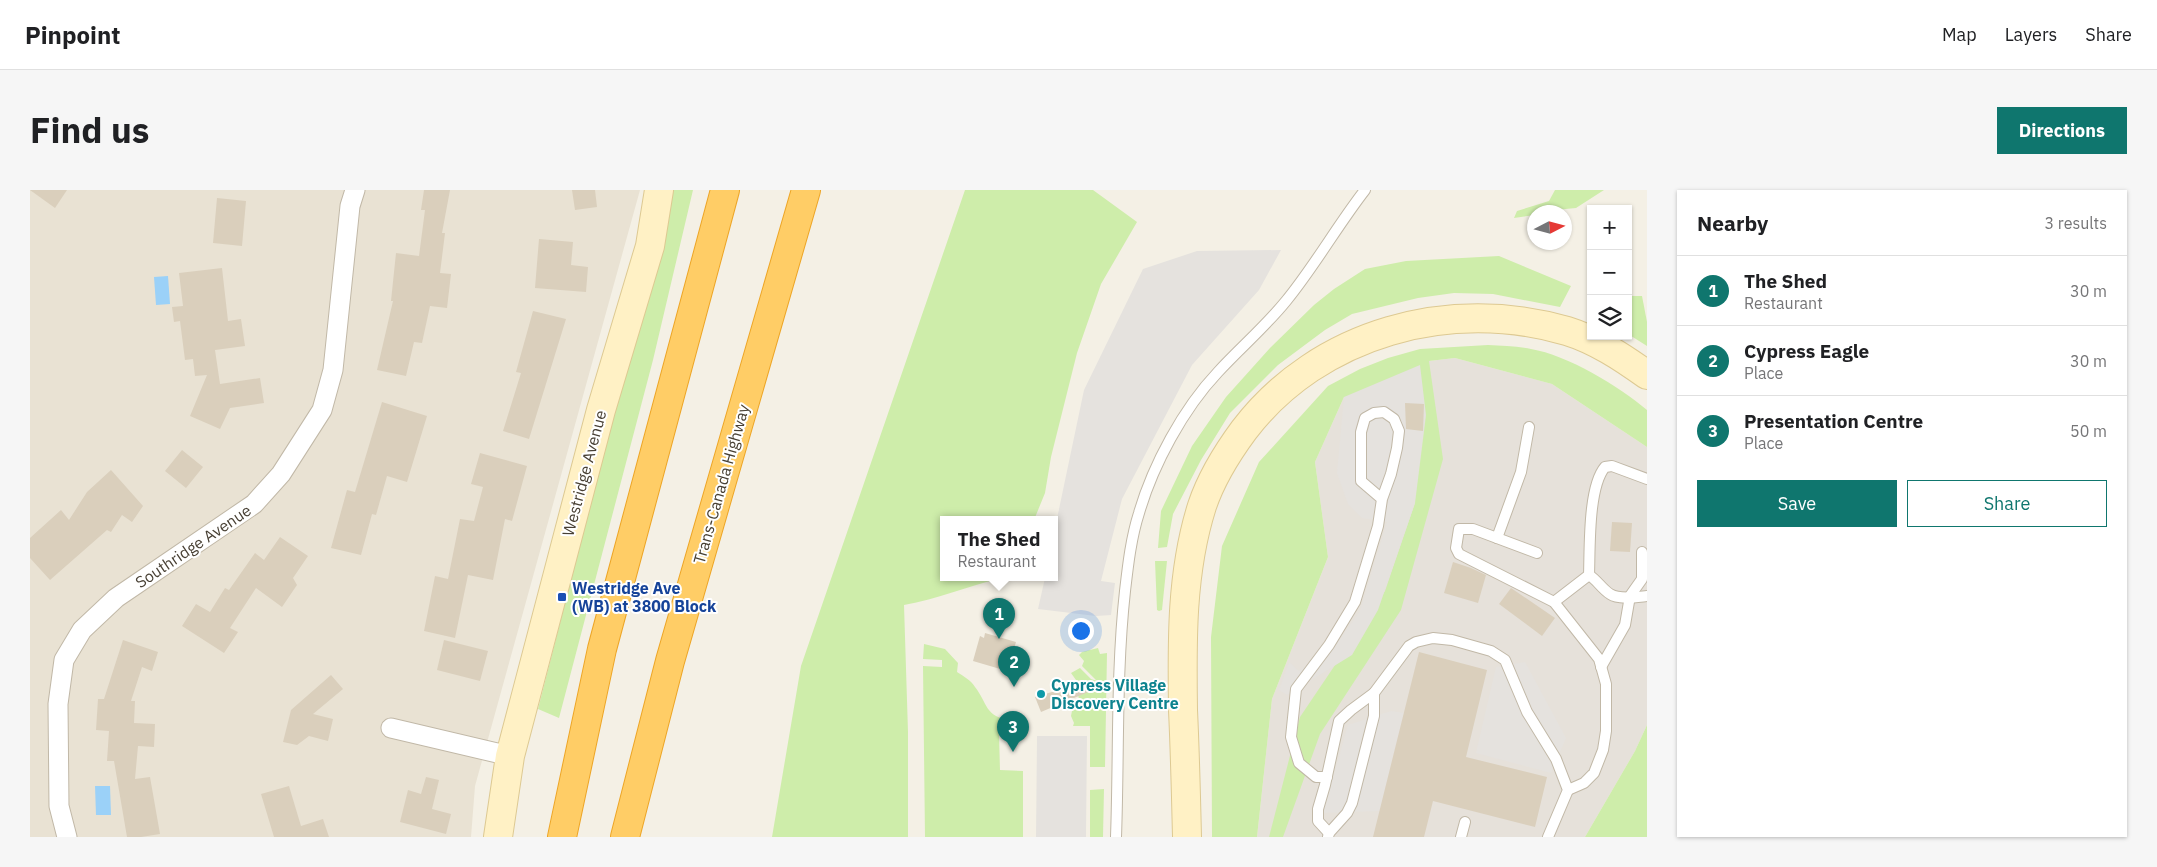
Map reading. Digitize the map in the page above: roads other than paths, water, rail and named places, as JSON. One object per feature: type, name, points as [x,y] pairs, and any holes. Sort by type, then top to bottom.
[{"type":"highway","points":[[562,837],[602,649],[724,190]]},
{"type":"highway","name":"Trans-Canada Highway","points":[[625,837],[672,652],[806,190]]},
{"type":"highway","points":[[543,837],[559,768],[571,730],[602,649]]},
{"type":"street","name":"Southridge Avenue","points":[[67,837],[59,806],[58,704],[64,660],[82,630],[116,598],[254,504],[281,474],[322,410],[333,370],[350,206],[355,190]]},
{"type":"street","name":"Westridge Avenue","points":[[498,837],[510,756],[600,410],[650,246],[660,190]]},
{"type":"street","points":[[1187,837],[1183,649],[1187,572],[1203,504],[1216,474],[1232,446],[1255,416],[1305,370],[1335,352],[1367,337],[1434,320],[1469,318],[1536,323],[1569,332],[1597,343],[1647,375]]},
{"type":"street","points":[[391,728],[510,756]]},
{"type":"lane","points":[[1116,837],[1120,644],[1131,546],[1147,490],[1175,432],[1199,395],[1217,373],[1255,336],[1287,300],[1341,220],[1365,190]]},
{"type":"lane","points":[[1327,777],[1316,777],[1299,763],[1291,738],[1296,689],[1329,645],[1355,602],[1378,526],[1382,499],[1391,474],[1399,431],[1394,419],[1384,412],[1374,413],[1365,418],[1361,432],[1361,481],[1382,499]]},
{"type":"lane","points":[[1497,538],[1521,472],[1529,427]]},
{"type":"lane","points":[[1589,575],[1590,528],[1599,474],[1605,467],[1612,466],[1647,478]]},
{"type":"lane","points":[[1537,553],[1473,529],[1459,529],[1456,548],[1459,554],[1554,602],[1599,659],[1606,684],[1606,731],[1603,750],[1594,772],[1584,783],[1568,790],[1548,837]]},
{"type":"lane","points":[[1601,667],[1625,625],[1630,598],[1642,579],[1642,552]]},
{"type":"lane","points":[[1554,602],[1589,575]]},
{"type":"lane","points":[[1589,575],[1598,580],[1611,595],[1630,598],[1647,596]]},
{"type":"lane","points":[[1374,694],[1374,716],[1352,803],[1347,813],[1328,835],[1318,821],[1318,809],[1339,721],[1374,694],[1409,646],[1416,642],[1433,638],[1452,640],[1491,651],[1505,660],[1527,712],[1556,759],[1568,790]]},
{"type":"lane","points":[[1461,837],[1465,822]]},
{"type":"water","points":[[168,276],[170,304],[156,305],[154,277]]},
{"type":"water","points":[[95,786],[110,786],[111,815],[96,815]]},
{"type":"place","name":"Westridge Ave (WB) at 3800 Block","points":[[562,597]]},
{"type":"place","name":"The Shed","points":[[999,639]]},
{"type":"place","name":"Cypress Eagle","points":[[1014,687]]},
{"type":"place","name":"Cypress Village Discovery Centre","points":[[1041,694]]},
{"type":"place","name":"Presentation Centre","points":[[1013,752]]}]
